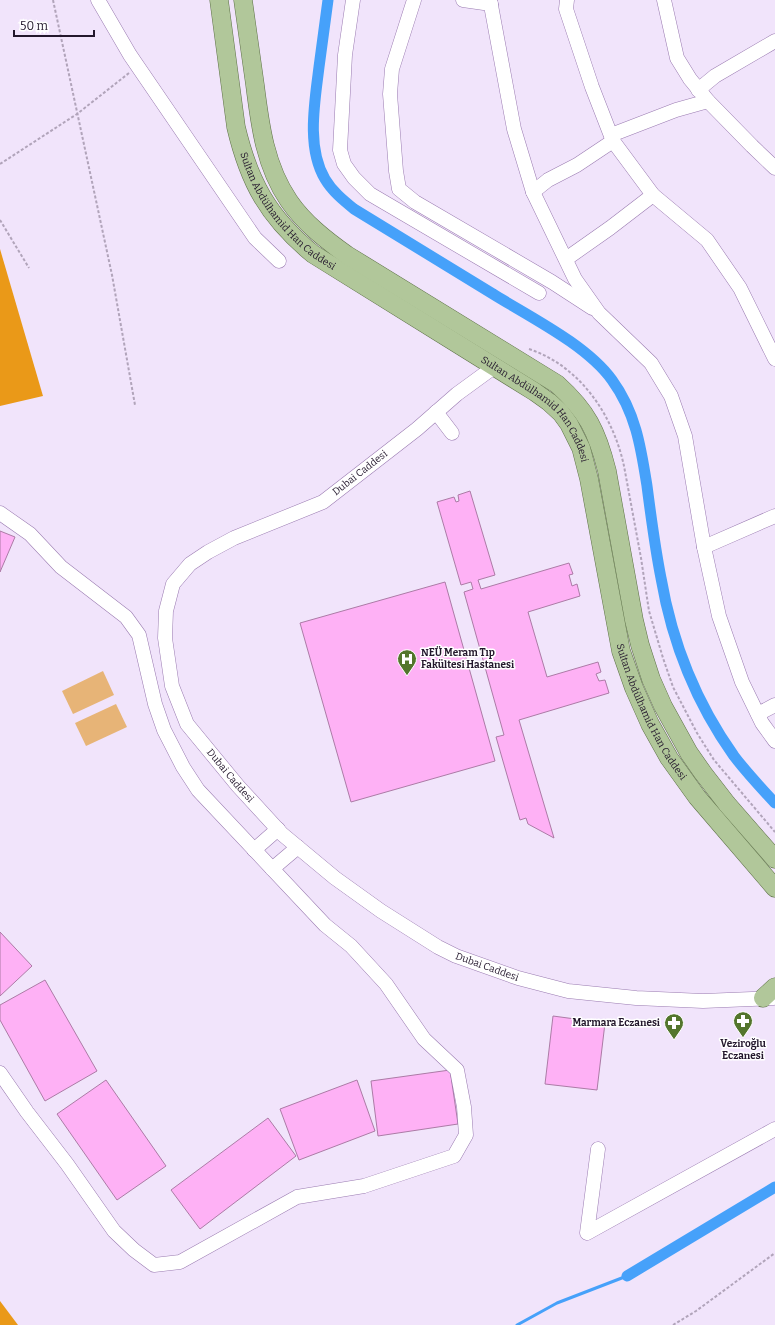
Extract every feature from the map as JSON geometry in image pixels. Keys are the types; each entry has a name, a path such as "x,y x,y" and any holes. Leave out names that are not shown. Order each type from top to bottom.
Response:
{"main road":[{"name":"Sultan Abdülhamid Han Caddesi","path":"219,0 236,127 250,176 272,213 287,230 313,254 549,402 561,413 573,430 581,448 589,479 621,652 634,688 650,724 677,770 696,797 775,888"},
{"name":"Sultan Abdülhamid Han Caddesi","path":"243,0 265,150 279,183 289,201 300,215 316,231 347,254 557,384 571,396 585,414 595,431 602,450 634,620 651,679 663,706 692,758 719,794 775,859"}],"street":[{"path":"98,0 138,66 254,238 278,261"},
{"path":"353,0 345,55 341,122 340,150 344,164 354,178 370,194 539,293"},
{"path":"414,0 392,70 390,94 396,171 400,189 415,202 552,282 599,313 651,363 671,396 684,436 704,547 719,616 742,682 762,723 775,740"},
{"path":"463,0 491,2 514,128 533,192 575,279 599,313"},
{"path":"567,0 566,9 592,87 612,138 653,195 706,240 740,288 775,359"},
{"path":"664,0 677,58 690,79 708,101 775,168"},
{"path":"698,90 715,76 775,42"},
{"path":"533,192 548,180 577,165 612,138 676,110 708,101"},
{"path":"566,259 653,195"},
{"name":"Dubai Caddesi","path":"494,367 457,394 417,428 323,502 234,538 190,564 173,584 166,611 165,638 172,686 187,724 238,786 278,829 298,847 335,878 380,911 438,947 456,956 518,978 568,991 636,998 702,1001 772,994"},
{"path":"436,412 452,433"},
{"path":"0,513 30,534 61,567 126,616 139,635 155,704 164,730 183,768 198,790 272,870 325,925 351,946 386,984 424,1039 457,1070 464,1107 466,1135 454,1156 364,1186 297,1197 180,1262 154,1265 134,1250 114,1231 67,1164 0,1074"},
{"path":"704,547 775,516"},
{"path":"758,714 775,705"},
{"path":"254,850 278,829"},
{"path":"272,870 298,847"},
{"path":"598,1149 587,1233 775,1129"}],"path":[{"path":"53,0 112,275 136,404"},
{"path":"0,164 78,114 138,66"},
{"path":"0,220 29,268"},
{"path":"529,349 546,356 565,368 593,397 608,420 617,441 624,466 653,627 673,687 697,733 714,760 775,832"},
{"path":"673,1325 696,1311 775,1253"}],"shaded area":[{"path":"0,249 43,396 0,406"},
{"path":"103,671 114,695 73,714 62,691"},
{"path":"116,704 127,727 86,746 75,723"},
{"path":"0,1301 18,1325 0,1325"}],"building":[{"path":"470,491 495,575 478,580 481,589 569,563 573,574 569,575 572,586 577,584 580,596 528,612 547,677 598,662 601,672 596,674 599,681 605,680 609,693 519,720 554,838 528,824 526,818 520,820 496,737 504,735 464,592 473,589 471,582 461,585 437,502 454,497 456,502 459,501 458,495"},
{"path":"0,531 15,537 0,572"},
{"path":"445,582 495,761 351,802 300,623"},
{"path":"0,932 32,966 0,996"},
{"path":"45,980 97,1071 45,1101 0,1020 0,1005"},
{"path":"553,1016 605,1023 597,1090 545,1084"},
{"path":"450,1070 458,1124 378,1136 371,1081"},
{"path":"106,1080 166,1166 117,1200 57,1114"},
{"path":"357,1080 375,1131 299,1160 280,1109"},
{"path":"268,1118 296,1156 200,1229 171,1190"}],"waterway":[{"path":"328,0 313,124 315,153 325,179 334,191 354,209 557,332 588,355 612,380 627,405 640,444 657,555 666,602 679,649 698,694 721,736 734,756 775,803"},
{"path":"627,1276 775,1187"},
{"path":"517,1325 557,1303 627,1276"}],"place":[{"name":"NEÜ Meram Tıp Fakültesi Hastanesi","path":"407,676"},
{"name":"Veziroğlu Eczanesi","path":"743,1038"},
{"name":"Marmara Eczanesi","path":"674,1040"}]}
